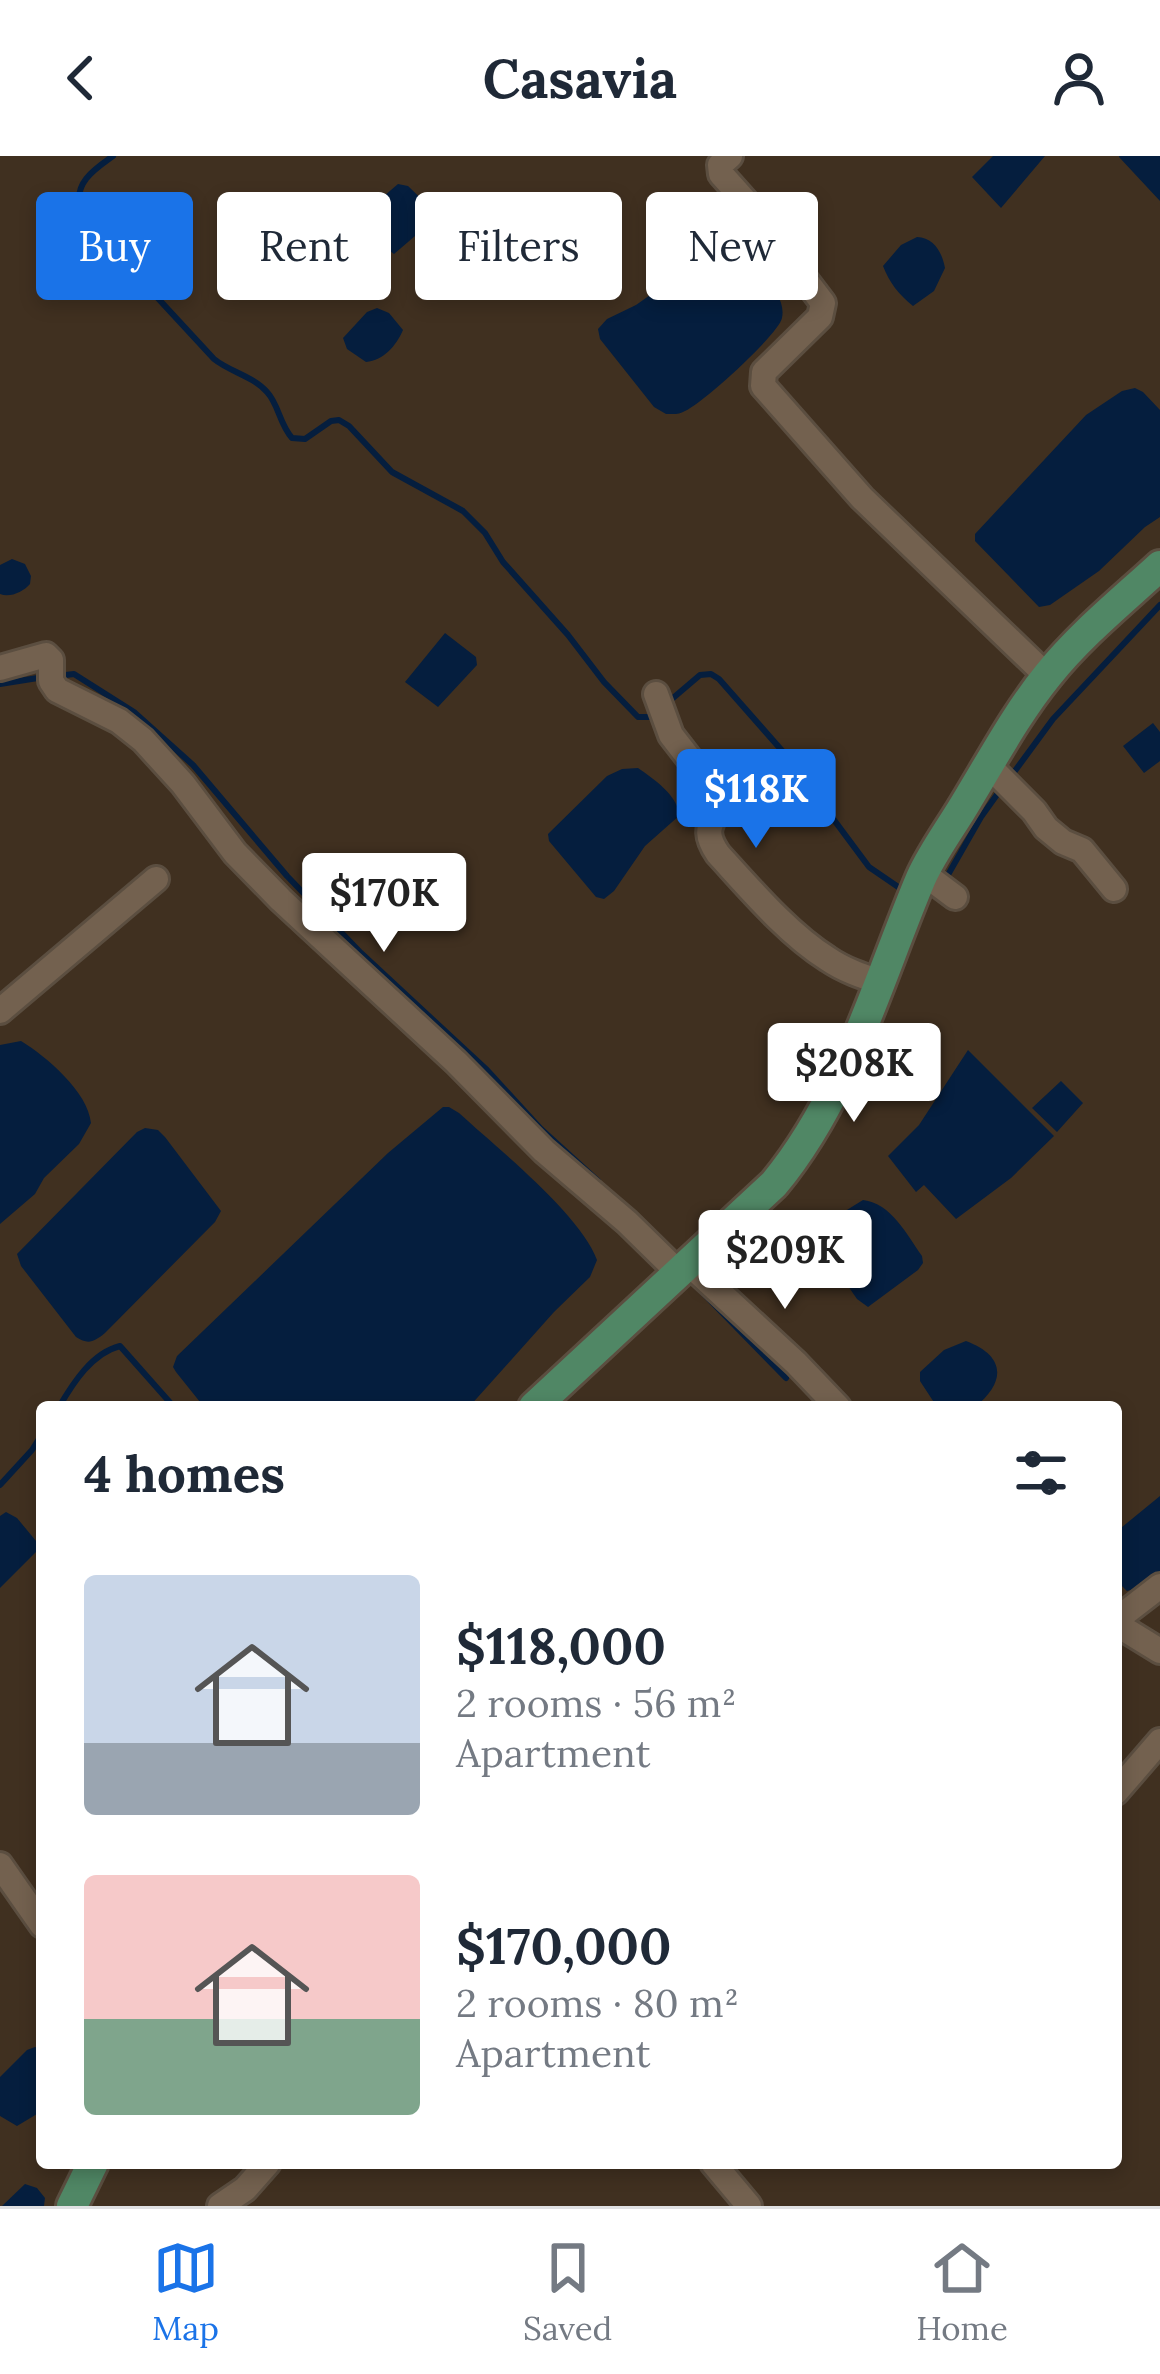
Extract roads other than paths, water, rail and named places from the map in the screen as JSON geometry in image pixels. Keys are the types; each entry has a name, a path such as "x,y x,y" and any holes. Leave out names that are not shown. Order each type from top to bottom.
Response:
{"main road":[{"path":"540,1401 774,1184 797,1156 827,1105 908,912 936,884 1000,776 1047,676 1160,566"},
{"path":"72,2206 90,2169"}],"street":[{"path":"730,156 721,165 721,174 823,303 820,317 764,372 763,386 862,498 1047,676"},
{"path":"0,668 44,654 57,690 119,721 143,740 235,853 281,900 456,1062 544,1151 796,1363 832,1401"},
{"path":"660,705 670,735 716,794 719,804 707,833 718,854 826,959 880,982"},
{"path":"1000,776 1046,828 1082,850 1114,889"},
{"path":"0,1011 156,879"},
{"path":"1122,1617 1160,1586"},
{"path":"1122,1626 1160,1651"},
{"path":"1122,1785 1160,1741"},
{"path":"0,1865 36,1916"},
{"path":"220,2206 262,2169"},
{"path":"718,2169 749,2206"}],"water":[{"path":"993,156 1045,156 1001,208 972,177"},
{"path":"1160,156 1160,201 1119,157"},
{"path":"398,184 415,193 415,236 394,254 391,252 389,192"},
{"path":"917,237 936,247 945,268 934,291 913,306 883,266 901,245"},
{"path":"646,298 780,300 782,318 755,352 707,395 683,412 666,414 654,407 600,339 598,329 607,319"},
{"path":"377,308 389,313 403,330 389,351 366,362 347,349 343,338 367,312"},
{"path":"1135,388 1160,410 1160,517 1099,571 1050,605 1039,607 975,541 975,534 1086,415 1122,391"},
{"path":"12,559 25,564 30,584 16,593 0,594 0,565"},
{"path":"445,633 476,657 477,665 438,707 405,682"},
{"path":"1153,723 1160,732 1160,761 1144,773 1123,746"},
{"path":"638,768 669,794 680,815 645,846 614,891 604,899 596,897 548,834 607,776"},
{"path":"21,1041 74,1088 91,1123 35,1194 0,1224 0,1045"},
{"path":"968,1050 1054,1136 1011,1178 956,1219 924,1185 916,1192 888,1156 919,1125"},
{"path":"1061,1081 1083,1103 1057,1132 1032,1108"},
{"path":"443,1107 459,1113 574,1223 597,1260 590,1277 474,1401 199,1401 173,1367 177,1356 388,1153"},
{"path":"145,1128 165,1137 221,1211 105,1333 84,1341 21,1266 17,1254"},
{"path":"863,1200 890,1214 923,1263 868,1307 857,1299 816,1240 821,1226"},
{"path":"966,1341 995,1362 996,1379 982,1401 933,1401 920,1381 920,1372 944,1350"},
{"path":"1160,1496 1160,1571 1127,1591 1122,1586 1122,1527"},
{"path":"6,1512 17,1518 36,1541 36,1552 0,1588 0,1516"},
{"path":"36,2047 36,2115 17,2126 0,2116 0,2077 27,2050"},
{"path":"25,2184 37,2188 45,2198 44,2206 2,2206"}],"waterway":[{"path":"113,156 83,183 80,207 214,359 267,392 292,438 305,439 339,420 392,472 463,511 604,682 638,717 655,712"},
{"path":"1009,779 1053,719 1160,605"},
{"path":"57,676 74,674 134,712 193,765 287,876 361,953 598,1181"},
{"path":"666,704 700,675 719,679 785,754 869,867 907,893"},
{"path":"0,684 44,677"},
{"path":"945,880 1001,789"},
{"path":"701,1291 786,1378"},
{"path":"63,1401 92,1362 120,1346 169,1401"},
{"path":"0,1485 36,1444"}]}
